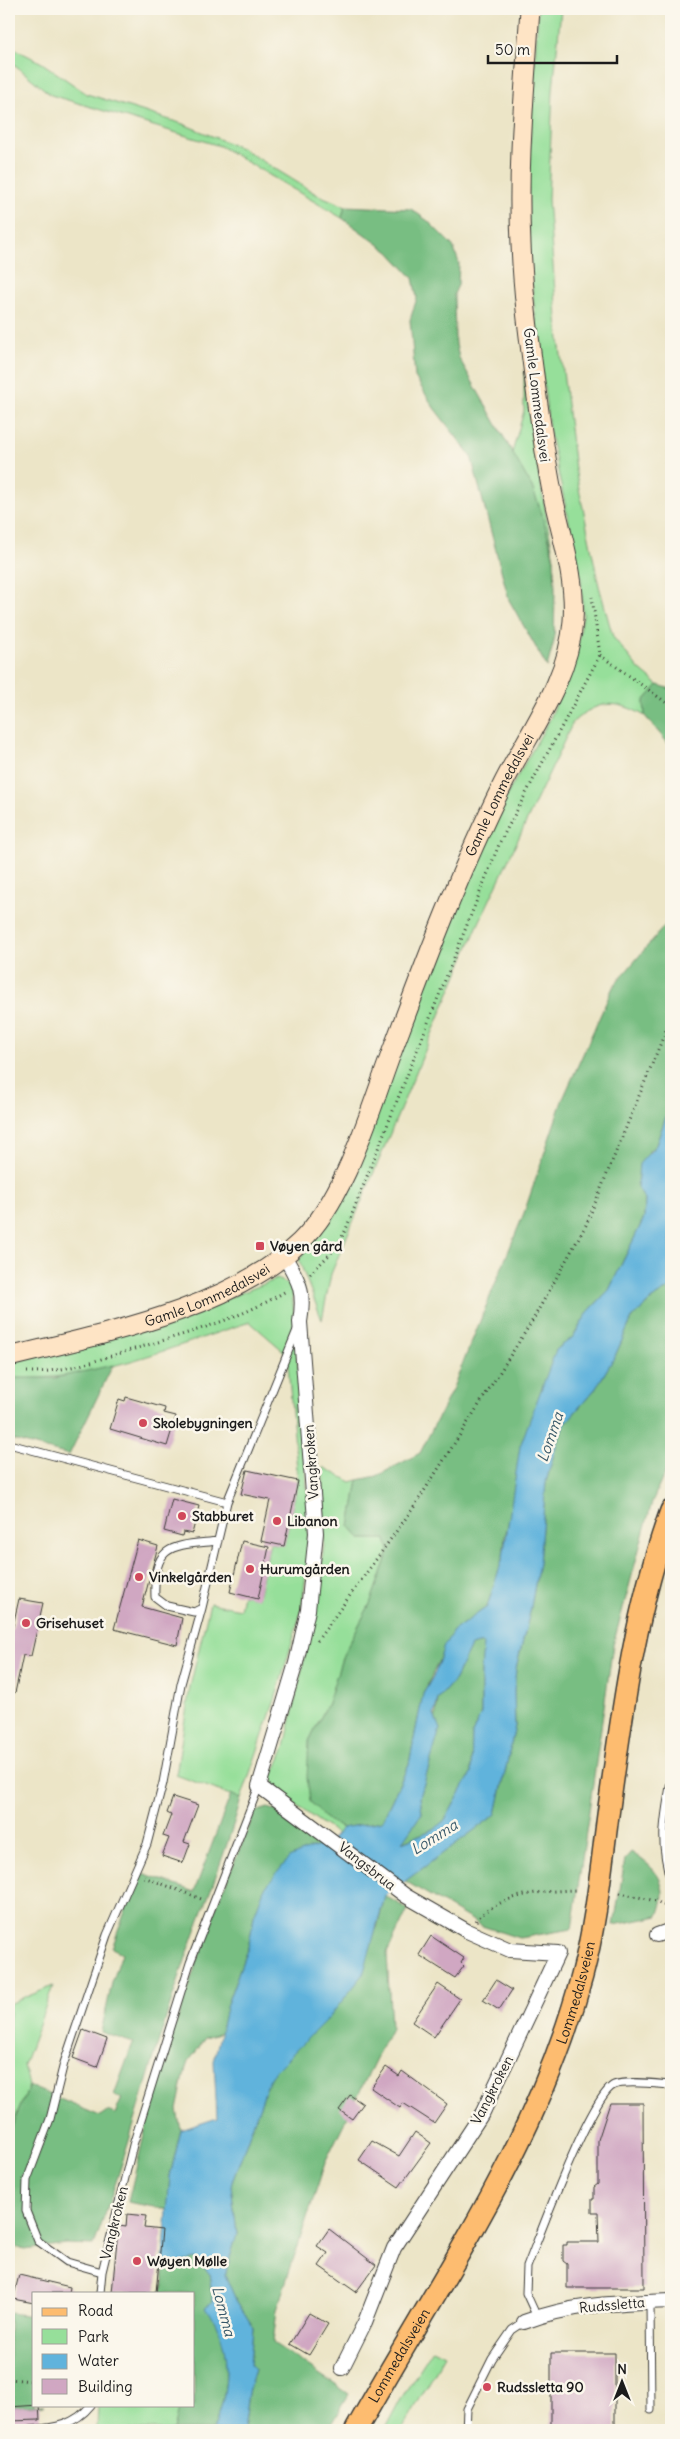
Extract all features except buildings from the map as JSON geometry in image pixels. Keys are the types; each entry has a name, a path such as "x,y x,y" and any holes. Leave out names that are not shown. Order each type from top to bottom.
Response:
{"main road":[{"name":"Lommedalsveien","path":"356,2430 470,2238 497,2187 540,2094 572,2011 583,1973 595,1913 634,1648 654,1566 671,1511"}],"street":[{"name":"Gamle Lommedalsvei","path":"9,1357 169,1314 240,1285 284,1256 303,1240 322,1216 338,1188 479,835 560,674 571,642 573,590 545,460 522,265 520,176 530,9"},
{"name":"Vangkroken","path":"259,1786 296,1663 308,1610 316,1533 300,1322 302,1292 300,1282 284,1256"},
{"name":"Vangsbrua","path":"259,1786 406,1896"},
{"name":"Vangkroken","path":"342,2368 365,2322 394,2248 483,2112 558,1953 510,1950 467,1931 406,1896"},
{"path":"657,1935 671,1930"},
{"name":"Rudssletta","path":"531,2319 591,2304 671,2301"}],"lane":[{"path":"102,2272 67,2262 38,2241 26,2210 27,2180 50,2119 64,2063 107,1935 147,1844 164,1783 181,1684 202,1608 226,1502 300,1322"},
{"path":"9,1444 226,1502"},
{"path":"202,1608 194,1612 167,1606 155,1597 154,1582 163,1554 174,1546 218,1541"},
{"path":"671,1781 662,1838 664,1860 671,1881"},
{"name":"Vangkroken","path":"100,2292 102,2272 133,2145 190,1963 259,1786"},
{"path":"466,2430 467,2409 492,2359 512,2330 531,2319 526,2293 527,2267 549,2210 595,2109 606,2090 616,2084 671,2085"},
{"path":"650,2302 651,2410"},
{"path":"30,2430 69,2424 82,2416 91,2406"}],"path":[{"path":"590,587 600,655 671,706"},
{"path":"296,1663 319,1639 414,1507 531,1323 586,1225 671,1018"},
{"path":"135,1872 213,1903"},
{"path":"467,1931 482,1914 512,1898 544,1891 578,1890"},
{"path":"620,1893 656,1900 671,1909"},
{"path":"9,2379 32,2381"}],"green space":[{"path":"538,9 561,9 553,90 548,199 558,331 575,469 599,586 613,637 639,669 658,685 644,701 645,716 626,707 608,704 591,709 573,722 477,927 331,1274 322,1320 299,1260 320,1231 485,843 509,791 550,719 577,649 583,615 581,579 549,429 533,297 529,244 528,177"},
{"path":"9,46 42,63 87,94 183,124 243,149 316,194 345,206 342,218 220,146 51,95 9,60"},
{"path":"345,206 411,209 428,221 453,246 459,263 458,285 454,294 455,340 459,358 532,487 542,514 554,559 554,641 547,667 509,600 471,456 434,408 415,377 410,320 417,298 413,278 389,252 342,218"},
{"path":"524,372 532,436 554,559 542,514 532,487 512,453 524,411"},
{"path":"658,685 671,689 671,747 645,716 644,701"},
{"path":"671,913 671,1055 667,1085 669,1108 656,1145 649,1151 637,1187 645,1200 644,1218 609,1290 588,1312 573,1337 556,1350 505,1536 503,1557 487,1607 453,1631 423,1694 409,1764 382,1821 342,1828 326,1819 310,1801 307,1778 309,1741 328,1703 343,1655 370,1604 389,1551 386,1539 361,1539 350,1527 358,1480 377,1476 420,1453 452,1390 524,1213 562,1101 613,987 666,924"},
{"path":"277,1279 289,1284 292,1289 309,1516 307,1567 301,1612 275,1700 241,1799 176,1775 190,1687 210,1603 240,1609 243,1595 258,1598 270,1543 284,1545 298,1481 287,1354 250,1322 162,1352 101,1369 70,1375 40,1378 9,1378 9,1364 233,1296"},
{"path":"671,1287 671,1459 652,1502 613,1645 572,1929 519,1938 482,1926 405,1881 496,1814 515,1726 514,1691 516,1669 530,1612 539,1563 546,1482 557,1443 564,1425 596,1388 615,1356 632,1318 656,1296"},
{"path":"113,1365 69,1455 9,1439 9,1378 55,1378"},
{"path":"323,1467 351,1482 358,1480 350,1527 361,1539 386,1539 389,1551 370,1604 343,1655 328,1703 309,1741 326,1819 342,1828 337,1834 284,1797 275,1789 272,1778 285,1747 316,1605 324,1545"},
{"path":"484,1643 481,1671 481,1713 472,1734 471,1774 445,1820 434,1829 401,1842 422,1813 420,1797 430,1763 438,1699 455,1679 471,1645"},
{"path":"231,1794 241,1799 179,1978 117,2179 94,2245 65,2244 25,2250 9,2244 9,2134 29,2086 100,2116 107,2111 115,2114 122,2098 114,2095 133,2043 101,2032 112,1983 122,1953 112,1948 134,1886 143,1873 194,1892"},
{"path":"268,1808 278,1811 328,1844 309,1849 254,1916 249,1944 227,2004 221,2033 206,2038 189,2061 177,2110 181,2130 170,2176 169,2210 128,2202 159,2073 214,1912 255,1812"},
{"path":"631,1852 648,1865 659,1878 663,1894 662,1904 658,1916 614,1925 625,1859"},
{"path":"385,1896 408,1909 387,1953 391,2028 326,2160 277,2309 273,2343 349,2394 328,2430 243,2430 248,2393 255,2369 250,2364 253,2327 236,2300 224,2275 237,2234 231,2185 271,2075 330,2016 377,1928"},
{"path":"53,1986 24,2065 29,2086 9,2134 9,2004"},
{"path":"188,2259 196,2259 209,2273 213,2302 207,2307 221,2336 226,2367 223,2399 213,2430 174,2430 180,2406 195,2406 195,2292 160,2292 164,2282 163,2260 171,2264"},
{"path":"9,2313 32,2316 32,2406 9,2407"},
{"path":"433,2349 445,2355 402,2430 384,2430 400,2400"},
{"path":"98,2406 180,2406 174,2430 97,2430"}],"water":[{"name":"Lomma","path":"671,1055 671,1287 656,1296 632,1318 615,1356 596,1388 564,1425 557,1443 546,1482 539,1563 530,1612 516,1669 514,1691 515,1726 496,1814 385,1896 363,1975 330,2016 271,2075 231,2185 237,2234 225,2275 236,2300 253,2327 250,2364 255,2369 248,2393 243,2430 213,2430 223,2399 226,2367 221,2336 206,2307 213,2302 209,2273 196,2259 171,2264 163,2260 170,2176 181,2130 217,2118 214,2061 227,2004 249,1944 254,1916 264,1889 289,1858 309,1849 328,1844 342,1828 382,1821 409,1764 423,1694 435,1673 444,1646 453,1631 487,1607 503,1557 520,1446 556,1350 573,1337 588,1312 609,1290 644,1218 645,1200 637,1187 639,1164 656,1145 669,1108 667,1085","holes":["483,1643 481,1713 472,1734 471,1774 445,1820 434,1829 402,1842 422,1813 420,1797 440,1729 434,1715 438,1699 455,1679 471,1646"]}],"place":[{"name":"Vøyen gård","path":"260,1246"},
{"name":"Skolebygningen","path":"143,1423"},
{"name":"Stabburet","path":"182,1516"},
{"name":"Libanon","path":"277,1521"},
{"name":"Hurumgården","path":"250,1569"},
{"name":"Vinkelgården","path":"139,1577"},
{"name":"Grisehuset","path":"26,1623"},
{"name":"Wøyen Mølle","path":"137,2261"},
{"name":"Rudssletta 90","path":"487,2387"}]}
